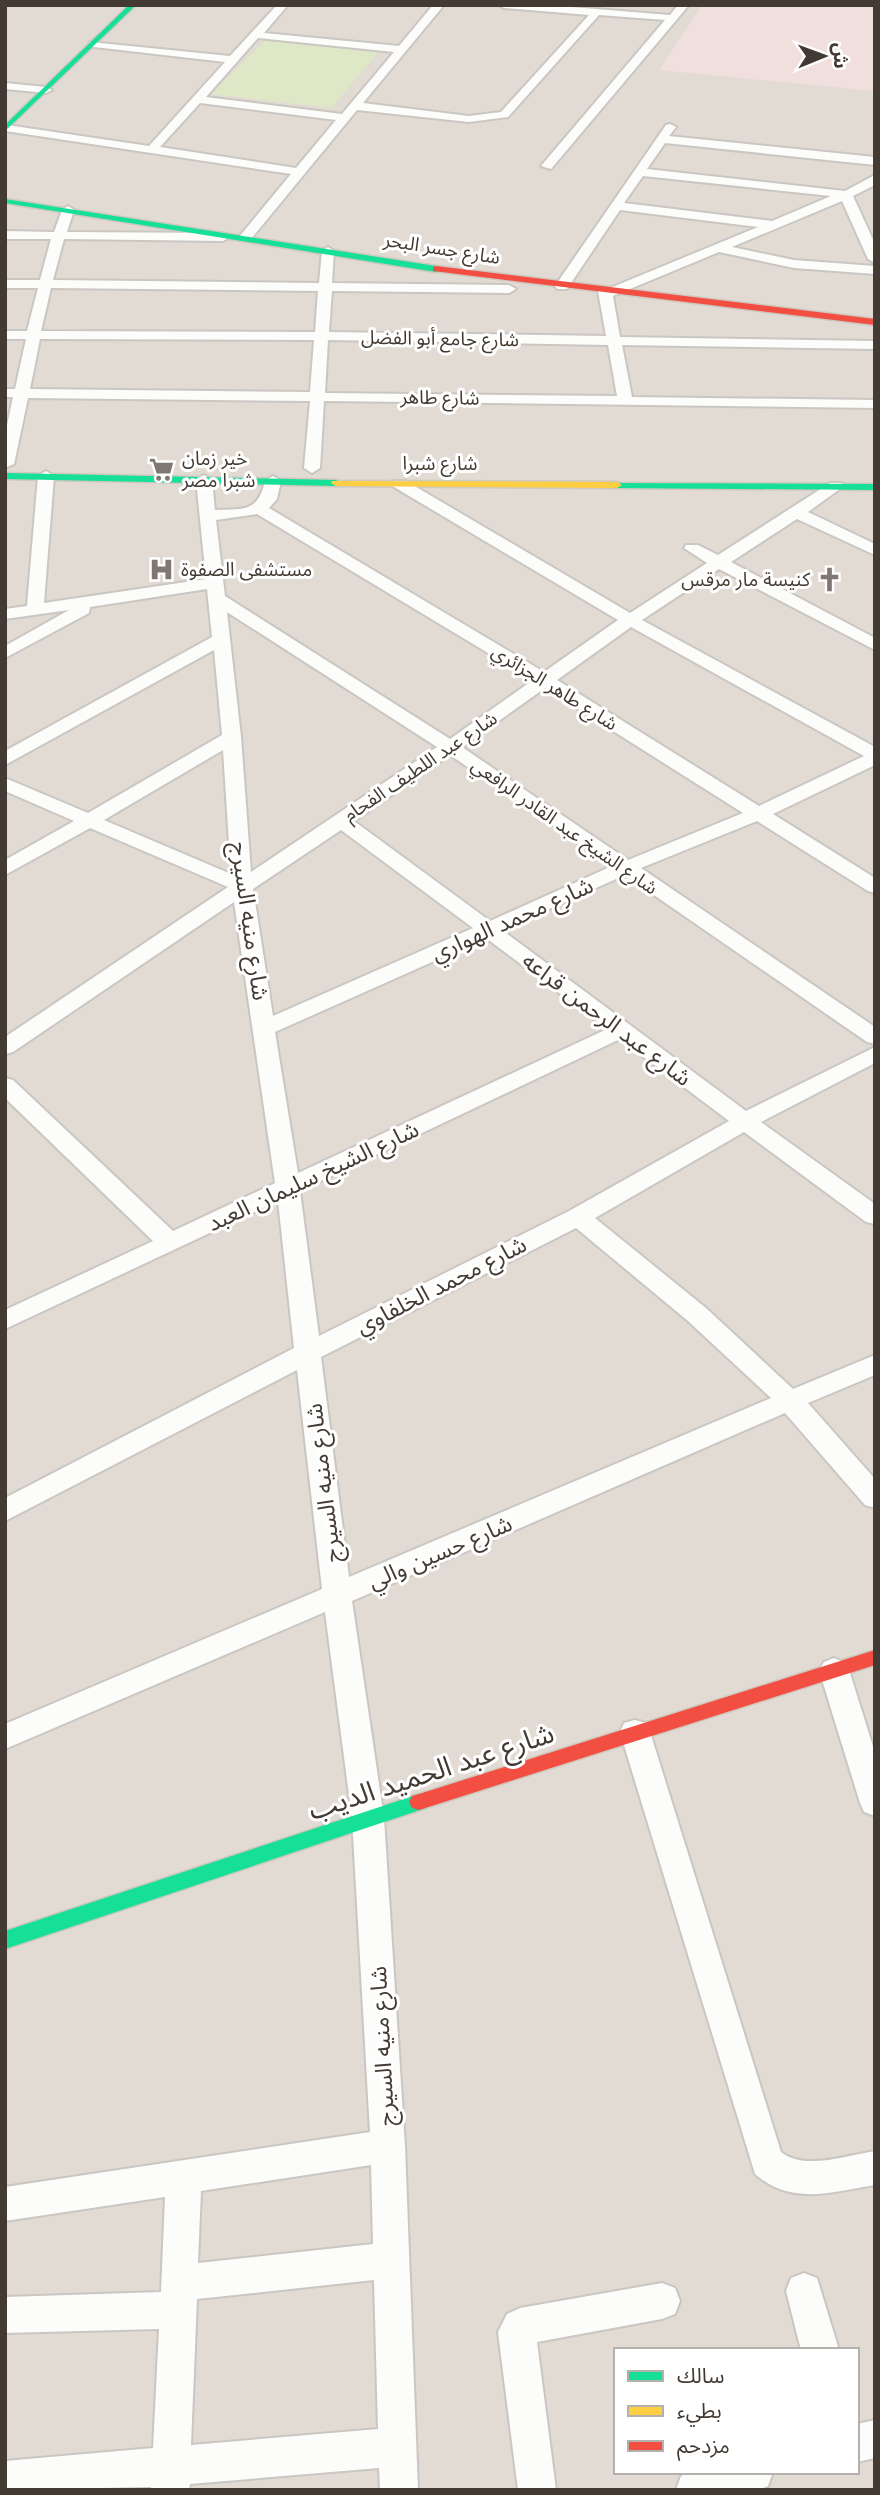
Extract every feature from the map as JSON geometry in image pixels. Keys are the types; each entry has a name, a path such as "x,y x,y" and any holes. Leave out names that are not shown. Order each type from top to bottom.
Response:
{"main road":[{"path":"6,128 134,5"},
{"name":"شارع جسر البحر","path":"5,201 562,286 875,322"},
{"name":"شارع شبرا","path":"6,464 875,476"},
{"name":"شارع شبرا","path":"5,476 400,484 875,487"},
{"name":"شارع عبد الحميد الديب","path":"5,1940 368,1818 875,1657"}],"street":[{"path":"152,149 283,5"},
{"path":"5,235 243,237 439,5"},
{"path":"504,5 673,18"},
{"path":"547,166 684,5"},
{"path":"355,106 470,119 504,115 597,12"},
{"path":"256,35 402,50"},
{"path":"93,44 233,60"},
{"path":"5,86 46,90"},
{"path":"198,99 345,118"},
{"path":"562,286 671,125"},
{"path":"6,128 300,172"},
{"path":"662,139 875,161"},
{"path":"639,172 875,198"},
{"path":"625,400 614,341 609,291 846,195 875,179"},
{"path":"846,195 869,234 875,259"},
{"path":"617,206 773,225"},
{"path":"6,464 44,284 68,210"},
{"path":"718,248 794,264 875,271"},
{"path":"312,468 328,251"},
{"path":"5,284 509,289"},
{"name":"شارع جامع أبو الفضل","path":"5,335 323,336 875,345"},
{"name":"شارع طاهر","path":"5,393 875,404"},
{"path":"35,610 46,476"},
{"name":"شارع منيه السيرج","path":"204,480 232,737 242,886 288,1188 337,1597 368,1818 388,2146 399,2490"},
{"path":"209,516 260,509 269,499 273,481"},
{"path":"400,484 630,620 875,757"},
{"name":"شارع عبد اللطيف الفحام","path":"5,1047 450,747 630,620 836,486"},
{"name":"شارع طاهر الجزائري","path":"260,509 546,681 875,887"},
{"path":"798,513 875,550"},
{"path":"692,548 875,645"},
{"path":"5,614 99,600 216,591"},
{"name":"شارع الشيخ عبد القادر الرافعي","path":"216,591 875,1037"},
{"path":"5,653 99,600"},
{"path":"5,759 221,639"},
{"path":"5,869 232,737"},
{"name":"شارع محمد الهواري","path":"265,1028 625,868 758,814 875,757"},
{"path":"5,784 242,886"},
{"name":"شارع عبد الرحمن قراعه","path":"340,820 490,929 620,1031 875,1216"},
{"name":"شارع الشيخ سليمان العبد","path":"5,1320 620,1031"},
{"name":"شارع محمد الخلفاوي","path":"5,1511 307,1353 578,1216 744,1122 875,1055"},
{"path":"5,1084 170,1243"},
{"path":"578,1216 711,1325 790,1401 875,1498"},
{"name":"شارع حسين والي","path":"5,1737 337,1597 875,1364"},
{"path":"834,1670 875,1803"},
{"path":"635,1732 768,2162 782,2175 807,2178 875,2168"},
{"path":"5,2204 388,2146"},
{"path":"171,2478 184,2177"},
{"path":"5,2315 179,2296 392,2260"},
{"path":"804,2291 819,2348"},
{"path":"537,2490 517,2332 520,2327 662,2301"},
{"path":"5,2480 171,2478 398,2447"},
{"path":"695,2490 747,2474"}],"shaded area":[{"path":"5,5 875,5 875,2490 5,2490"},
{"path":"702,5 875,5 875,91 659,70"}],"green space":[{"path":"266,39 380,50 331,108 212,94"}],"traffic: fast":[{"path":"5,129 133,5"},
{"path":"5,201 436,269"},
{"path":"5,476 336,483"},
{"path":"617,485 875,487"},
{"path":"5,1940 419,1802"}],"traffic: slow":[{"path":"336,483 617,485"}],"traffic: jam":[{"path":"436,269 875,322"},
{"path":"419,1802 875,1657"}],"place":[{"name":"خير زمان شبرا مصر","path":"162,469"},
{"name":"مستشفى الصفوة","path":"161,569"},
{"name":"كنيسة مار مرقس","path":"830,579"}]}
